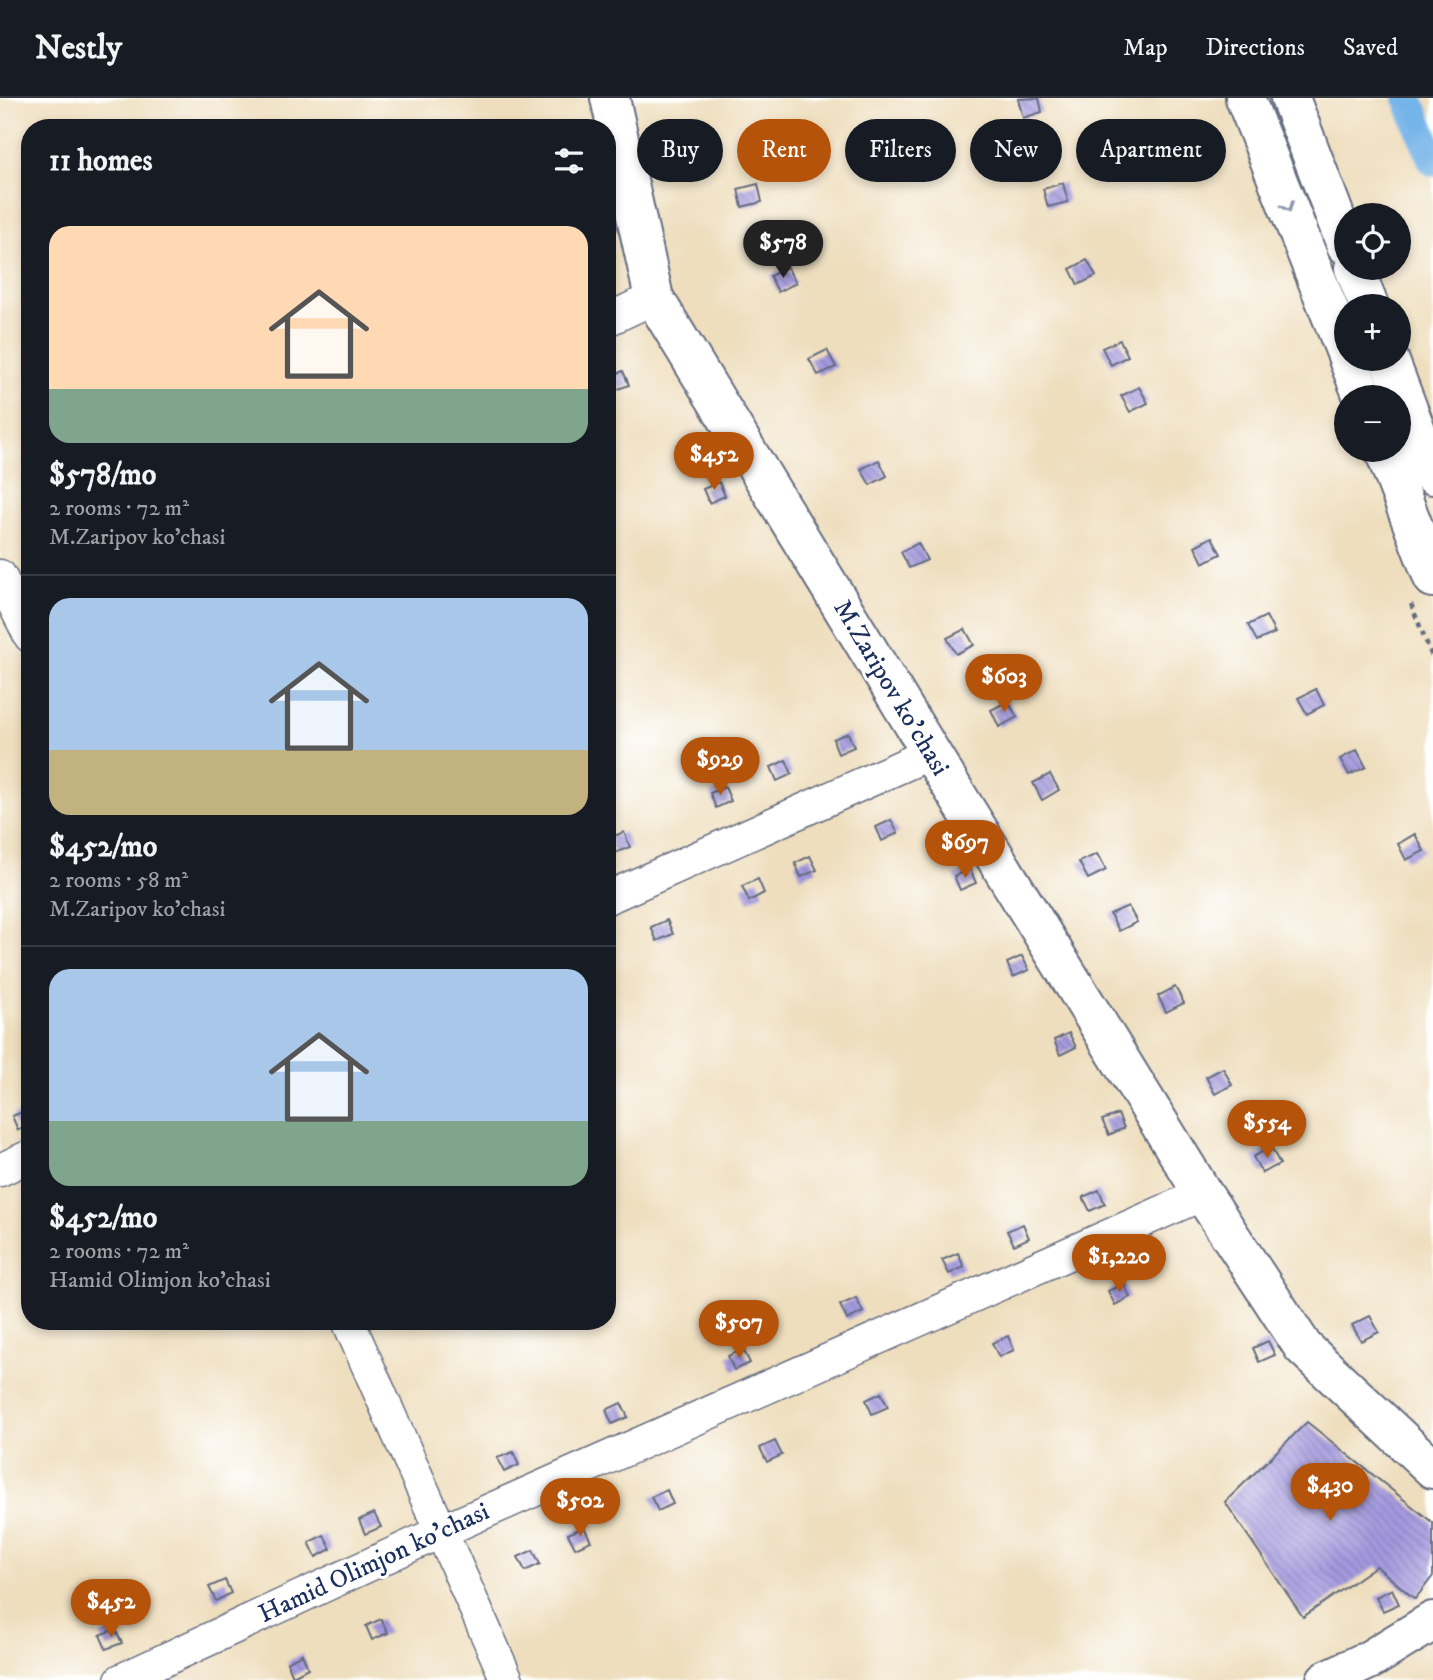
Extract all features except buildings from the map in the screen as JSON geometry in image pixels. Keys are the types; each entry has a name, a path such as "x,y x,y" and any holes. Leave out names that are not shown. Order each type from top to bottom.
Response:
{"street":[{"name":"M.Zaripov ko'chasi","path":"610,98 615,119"},
{"path":"1245,98 1334,324"},
{"path":"1290,98 1334,214"},
{"name":"M.Zaripov ko'chasi","path":"616,125 654,299 1203,1194 1303,1347 1433,1469"},
{"path":"616,316 654,299"},
{"path":"1394,371 1433,475"},
{"path":"1389,462 1433,578"},
{"path":"10,588 21,614"},
{"path":"616,894 931,753"},
{"path":"0,1170 21,1160"},
{"name":"Hamid Olimjon ko'chasi","path":"121,1680 440,1532 1203,1194"},
{"path":"352,1330 507,1680"},
{"path":"1326,1680 1371,1659 1433,1621"}],"waterway":[{"path":"1408,98 1433,161"}]}
